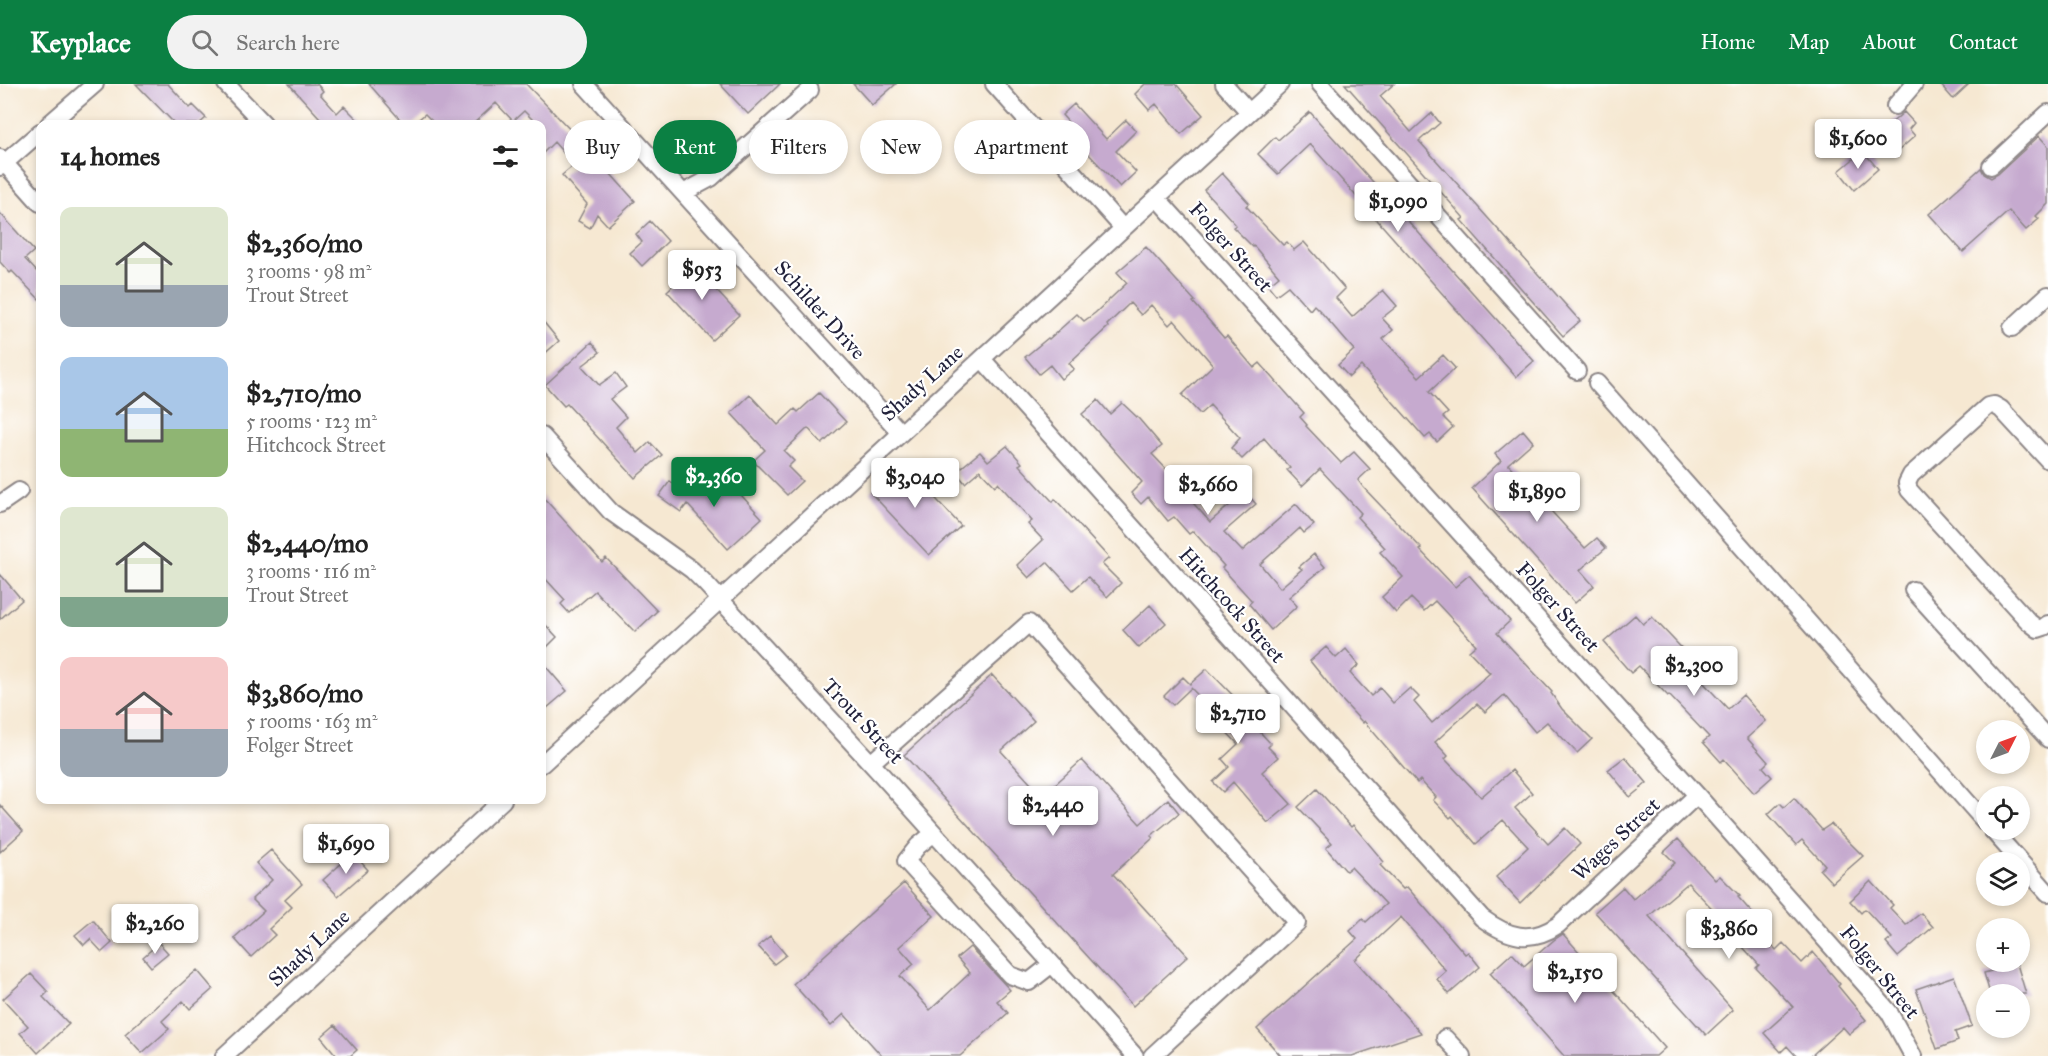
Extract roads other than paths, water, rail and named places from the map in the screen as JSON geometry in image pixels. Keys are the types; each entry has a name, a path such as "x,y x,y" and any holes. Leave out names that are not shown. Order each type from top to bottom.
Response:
{"street":[{"path":"54,120 95,84"},
{"path":"226,84 260,120"},
{"name":"Schilder Drive","path":"584,84 901,433"},
{"path":"994,84 1123,228"},
{"path":"1224,84 1249,112"},
{"name":"Shady Lane","path":"546,760 1280,84"},
{"path":"1320,84 1577,371"},
{"path":"1895,106 1914,84"},
{"path":"683,193 711,178 810,90"},
{"path":"1991,166 2048,113"},
{"path":"36,135 2,163 36,199"},
{"name":"Folger Street","path":"1157,198 1697,795 1877,998 1889,1012 1913,1056"},
{"path":"2012,328 2048,294"},
{"name":"Hitchcock Street","path":"982,360 1482,918 1496,928 1522,936 1546,932 1566,916"},
{"path":"1597,383 1976,812"},
{"path":"2047,628 2038,629 2029,622 1909,490 1907,483 1911,476 1988,406 1994,405 2001,409 2048,460"},
{"name":"Trout Street","path":"546,440 611,512 692,570 871,763 1135,1056"},
{"path":"0,504 19,491"},
{"path":"1913,590 2048,739"},
{"path":"871,763 1029,623 1297,923 1152,1056"},
{"name":"Wages Street","path":"1566,916 1697,795"},
{"name":"Shady Lane","path":"224,1056 499,804"},
{"path":"934,833 918,846 906,861 922,879 1010,975 1029,982 1052,963"},
{"path":"2001,840 2048,893"},
{"path":"1445,1038 1462,1056"}]}
